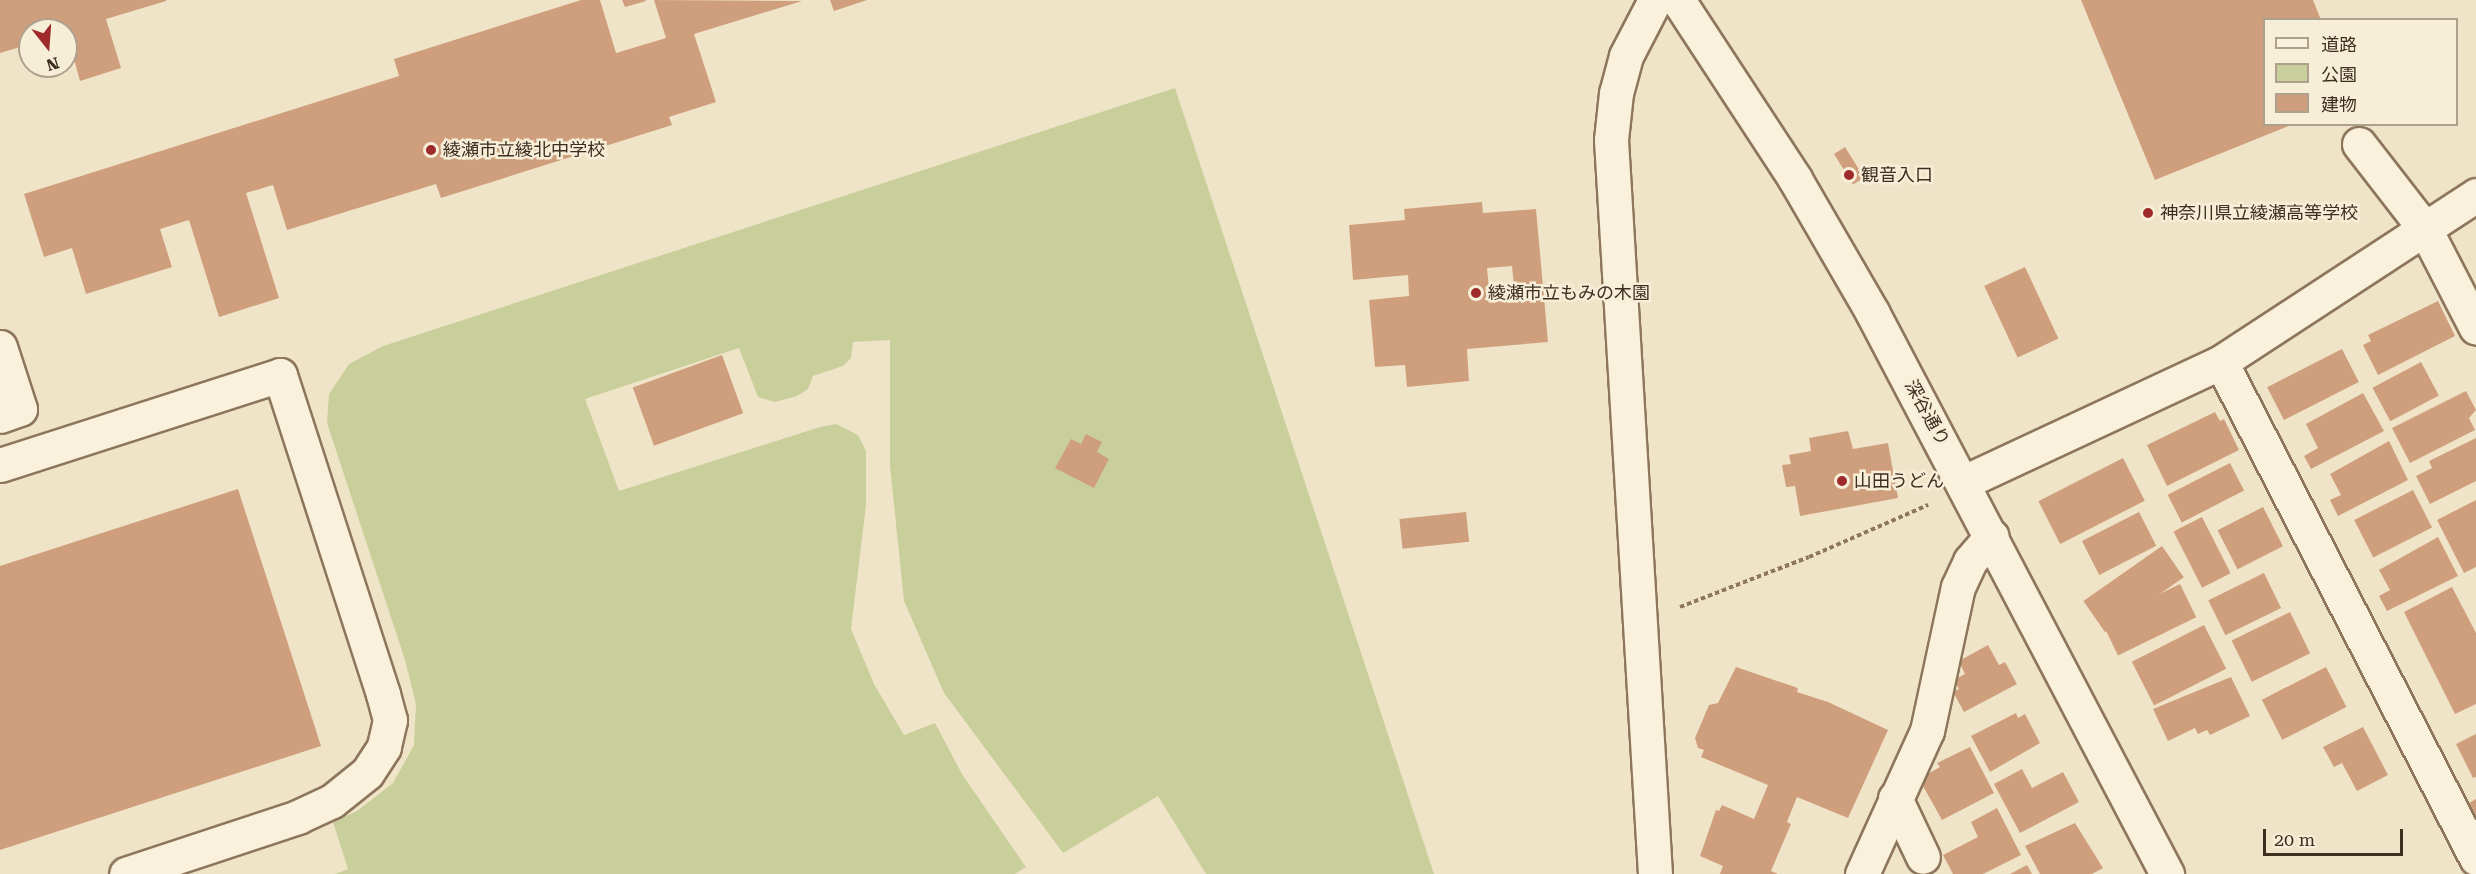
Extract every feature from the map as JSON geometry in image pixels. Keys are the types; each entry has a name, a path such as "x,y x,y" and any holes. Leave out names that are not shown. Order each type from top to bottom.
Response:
{"street":[{"path":"1655,0 1626,56 1616,93 1611,140 1655,874"},
{"name":"深谷通り","path":"1678,0 1718,55 1795,179 1964,483 2167,874"},
{"path":"2360,144 2425,229 2476,328"},
{"path":"1964,483 2221,362 2476,195"},
{"path":"0,347 10,412"},
{"path":"2221,362 2476,858"},
{"path":"0,465 280,375 383,694 390,720 384,747 367,773 332,801 298,817 126,874"},
{"path":"1862,874 1927,731 1958,588 1970,561 1992,536"},
{"path":"1895,798 1923,857"}],"path":[{"path":"1672,610 1820,553 1932,504 1964,483"}],"green space":[{"path":"1175,88 1434,874 1206,874 1158,796 1063,853 944,693 904,601 890,466 890,340 853,342 851,358 843,366 813,376 808,389 797,396 775,402 758,397 739,348 585,399 619,491 820,427 836,424 858,435 866,451 866,505 851,629 874,684 904,735 935,723 962,774 1026,867 1015,874 335,874 348,869 333,822 357,811 393,783 414,745 416,704 405,660 327,423 329,394 349,364 383,346"}],"building":[{"path":"0,0 166,0 106,19 121,68 80,81 78,18 18,18 18,48 0,53"},
{"path":"581,0 600,0 616,53 666,38 654,0 802,1 694,34 716,102 669,117 672,125 441,198 436,184 287,230 273,185 246,193 279,298 219,317 189,220 160,229 172,267 86,294 72,248 44,257 24,194 399,76 394,59"},
{"path":"622,0 645,0 646,1 625,7"},
{"path":"830,0 867,0 834,11"},
{"path":"2081,0 2313,0 2320,18 2263,18 2263,126 2289,126 2155,180"},
{"path":"1845,147 1864,178 1853,184 1834,154"},
{"name":"綾瀬市立もみの木園","path":"1482,202 1483,213 1536,209 1548,342 1467,349 1469,381 1407,387 1405,365 1375,367 1369,300 1409,296 1408,275 1353,280 1349,225 1405,220 1404,209","holes":["1512,266 1514,287 1489,289 1487,268"]},
{"path":"2025,267 2058,339 2018,358 1984,286"},
{"path":"2438,301 2455,336 2378,375 2363,345 2371,341 2368,335"},
{"path":"2342,349 2359,382 2284,420 2267,387"},
{"path":"722,355 743,413 654,446 633,387"},
{"path":"2421,362 2439,396 2390,421 2372,388"},
{"path":"2466,391 2476,410 2469,418 2475,430 2410,463 2392,428"},
{"path":"2363,393 2384,431 2311,469 2304,456 2318,448 2306,424"},
{"path":"2215,412 2220,421 2224,419 2239,450 2167,486 2147,445"},
{"path":"1848,431 1853,449 1888,443 1898,498 1800,516 1795,486 1786,487 1782,465 1791,464 1789,455 1811,451 1809,438"},
{"path":"1086,434 1102,442 1097,452 1109,459 1094,488 1055,468 1071,439 1081,444"},
{"path":"2476,438 2476,481 2430,504 2416,476 2432,468 2429,461"},
{"path":"2389,441 2408,480 2338,516 2330,500 2341,495 2330,474"},
{"path":"2123,458 2145,501 2060,544 2038,501"},
{"path":"2230,463 2244,491 2182,522 2168,495"},
{"path":"238,489 321,746 0,850 0,566"},
{"path":"2413,490 2432,527 2373,557 2354,520"},
{"path":"2476,500 2476,567 2464,573 2437,520"},
{"path":"2263,507 2283,546 2238,569 2218,530"},
{"path":"1466,512 1469,542 1403,549 1399,519"},
{"path":"2139,512 2156,546 2099,575 2082,541"},
{"path":"2202,517 2231,573 2202,588 2173,532"},
{"path":"2438,537 2458,576 2387,611 2379,596 2390,590 2379,570"},
{"path":"2162,546 2184,577 2105,632 2083,601"},
{"path":"2264,573 2281,608 2225,635 2208,600"},
{"path":"2180,584 2196,617 2118,655 2102,622"},
{"path":"2452,587 2476,633 2476,704 2455,714 2404,612"},
{"path":"2290,612 2310,653 2252,682 2232,640"},
{"path":"2204,625 2226,669 2154,705 2132,662"},
{"path":"1988,645 1999,665 2005,662 2017,684 1964,712 1953,692 1959,689 1954,680 1965,674 1959,661"},
{"path":"1736,667 1798,688 1797,692 1828,702 1888,730 1848,818 1797,797 1787,822 1791,824 1771,871 1778,874 1720,874 1723,866 1700,856 1716,810 1719,811 1722,805 1754,819 1768,785 1701,757 1704,750 1698,748 1695,738 1709,705 1718,703"},
{"path":"2326,667 2346,707 2282,740 2262,700"},
{"path":"2231,677 2250,716 2210,735 2207,730 2198,734 2195,728 2168,741 2153,709"},
{"path":"2016,713 2018,718 2025,714 2040,743 1990,772 1971,736"},
{"path":"2363,727 2388,775 2357,791 2342,763 2334,767 2323,747"},
{"path":"2476,734 2476,777 2473,778 2456,744"},
{"path":"1970,747 1994,793 1942,820 1919,779 1940,767 1937,763"},
{"path":"2022,769 2032,788 2063,772 2079,802 2020,833 1994,784"},
{"path":"2476,799 2476,816 2469,803"},
{"path":"1997,808 2021,855 1983,874 1953,874 1943,855 1978,837 1971,822"},
{"path":"2075,823 2103,868 2092,874 2040,874 2025,846"},
{"path":"2027,865 2032,874 2010,874"}],"place":[{"name":"綾瀬市立綾北中学校","path":"431,150"},
{"name":"観音入口","path":"1849,175"},
{"name":"神奈川県立綾瀬高等学校","path":"2148,213"},
{"name":"綾瀬市立もみの木園","path":"1476,293"},
{"name":"山田うどん","path":"1842,481"}]}
